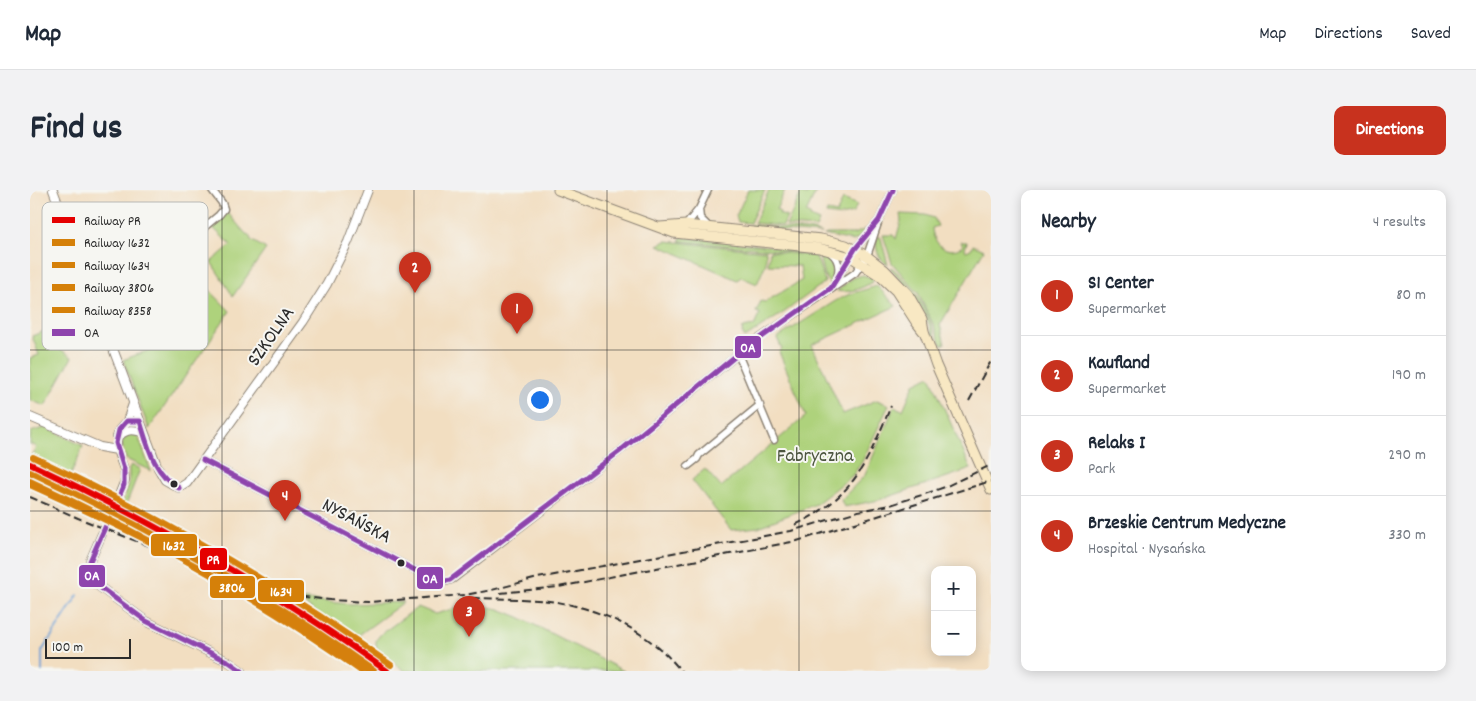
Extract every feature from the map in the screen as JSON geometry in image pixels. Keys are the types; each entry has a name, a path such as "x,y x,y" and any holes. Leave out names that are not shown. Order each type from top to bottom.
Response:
{"main road":[{"path":"558,190 627,217 660,226 678,234 853,253"},
{"path":"660,226 686,225 837,242 865,260 886,270 908,294 922,319 921,328 991,490"}],"street":[{"path":"52,190 57,202"},
{"path":"208,225 224,209 222,203 212,190"},
{"name":"SZKOLNA","path":"144,434 161,475 172,485 179,488 187,483 303,322 331,278 348,242 368,190"},
{"path":"686,225 699,209 708,190"},
{"path":"774,440 738,354 831,288 842,284 855,273 865,260 893,190"},
{"path":"699,209 703,222 710,228"},
{"path":"831,288 853,253 880,220"},
{"path":"826,249 838,261 839,269 836,281"},
{"path":"113,350 144,434"},
{"name":"NYSAŃSKA","path":"203,460 442,583 453,579 515,533 685,399 738,354"},
{"path":"116,503 125,480 124,469 117,450 117,438 119,430 127,421 133,404"},
{"path":"688,466 760,405"},
{"path":"30,417 100,447 117,450"},
{"path":"127,421 135,419 140,421"},
{"path":"117,438 124,432 132,429 144,434"},
{"path":"102,534 90,561 91,574 97,586 146,621 230,662 242,671"}],"green space":[{"path":"748,190 765,190 750,223 738,222 736,216"},
{"path":"769,190 785,190 776,210 780,212 779,214 787,217 783,226 754,223"},
{"path":"810,190 816,192 806,213 819,221 816,228 786,226 801,193 807,195"},
{"path":"843,199 857,205 853,213 841,216 826,214 827,211 837,213"},
{"path":"226,211 249,235 251,240 266,249 233,296 211,262 231,245 210,225"},
{"path":"900,214 925,215 934,218 938,226 932,228 933,234 938,244 942,247 952,250 957,249 963,246 961,242 967,242 966,251 971,249 973,245 984,250 940,325 945,344 941,345 918,293 892,263 883,235 893,235 896,239 901,221"},
{"path":"750,225 813,231 821,234 749,228"},
{"path":"866,229 861,237 853,241 824,235 854,234"},
{"path":"877,236 881,238 888,265 878,252"},
{"path":"681,237 817,251 816,254 680,241"},
{"path":"666,241 766,251 766,263 757,284 741,277 737,280 658,245"},
{"path":"770,251 816,256 825,282 745,338 742,332 743,328 754,326 760,313 756,312 761,301 765,302 802,280 800,266 768,265"},
{"path":"820,252 826,253 834,261 834,277 830,284 822,269"},
{"path":"891,267 907,283 922,303 932,326 937,348 921,307"},
{"path":"863,275 875,279 868,285 858,289 846,292 837,291 853,278"},
{"name":"Fabryczna","path":"877,286 896,306 812,345 843,414 877,400 889,405 862,462 852,476 816,504 758,527 731,530 692,480 705,469 721,487 806,416 779,352 782,349 777,338 837,300"},
{"path":"208,288 230,311 208,343"},
{"path":"42,332 42,350 62,350 72,357 45,406 30,400 30,358 39,355 32,336"},
{"path":"149,350 203,350 149,429 123,360"},
{"path":"930,376 971,469 879,500 844,507 841,500 865,475 894,407 903,410 914,384"},
{"path":"46,427 83,446 70,477 30,458 36,447 30,444 31,432"},
{"path":"130,434 138,436 151,471 126,459 123,442 126,436"},
{"path":"131,465 140,469 126,505 122,504 129,484 129,468"},
{"path":"298,599 349,604 404,602 352,640"},
{"path":"464,606 483,606 499,609 519,617 624,671 405,671 379,651 376,645 376,640 381,634 418,607 435,614"}],"waterway":[{"path":"42,671 42,651 78,595"}],"tunnel":[{"path":"102,534 116,503"}],"railway":[{"path":"969,401 991,361"},
{"path":"795,525 832,503 845,490 866,461 891,406"},
{"path":"235,570 263,585 290,595 330,600 368,602 465,595 538,578 791,531 858,511 890,505 922,495 945,487 991,465"},
{"path":"500,593 558,587 797,541 991,481"},
{"path":"30,497 169,554 233,587 315,637"},
{"path":"473,598 557,602 592,611 625,625 656,645 681,671"}],"rail line":[{"name":"1634","path":"33,457 127,503 262,579 391,665"},
{"name":"PR","path":"30,464 169,534 258,585 387,671"},
{"name":"1632","path":"30,472 164,539 292,615 374,671"},
{"name":"3806","path":"30,481 116,523 200,568 282,618 361,671"},
{"name":"8358","path":"30,485 161,547 245,593 367,671"}],"transit line":[{"name":"0A","path":"203,460 432,579 442,582 450,580 620,451 738,354 831,288 855,249 879,220 893,190"},
{"name":"0A","path":"140,421 127,421 119,430 116,443 124,469 124,485 90,561 91,574 97,585 146,621 229,662 242,671"},
{"name":"0A","path":"140,421 149,450 158,468 170,482 179,488"}],"place":[{"name":"Kaufland","path":"415,293"},
{"name":"S1 Center","path":"517,334"},
{"name":"Brzeskie Centrum Medyczne","path":"285,521"},
{"name":"Relaks I","path":"469,637"}]}
